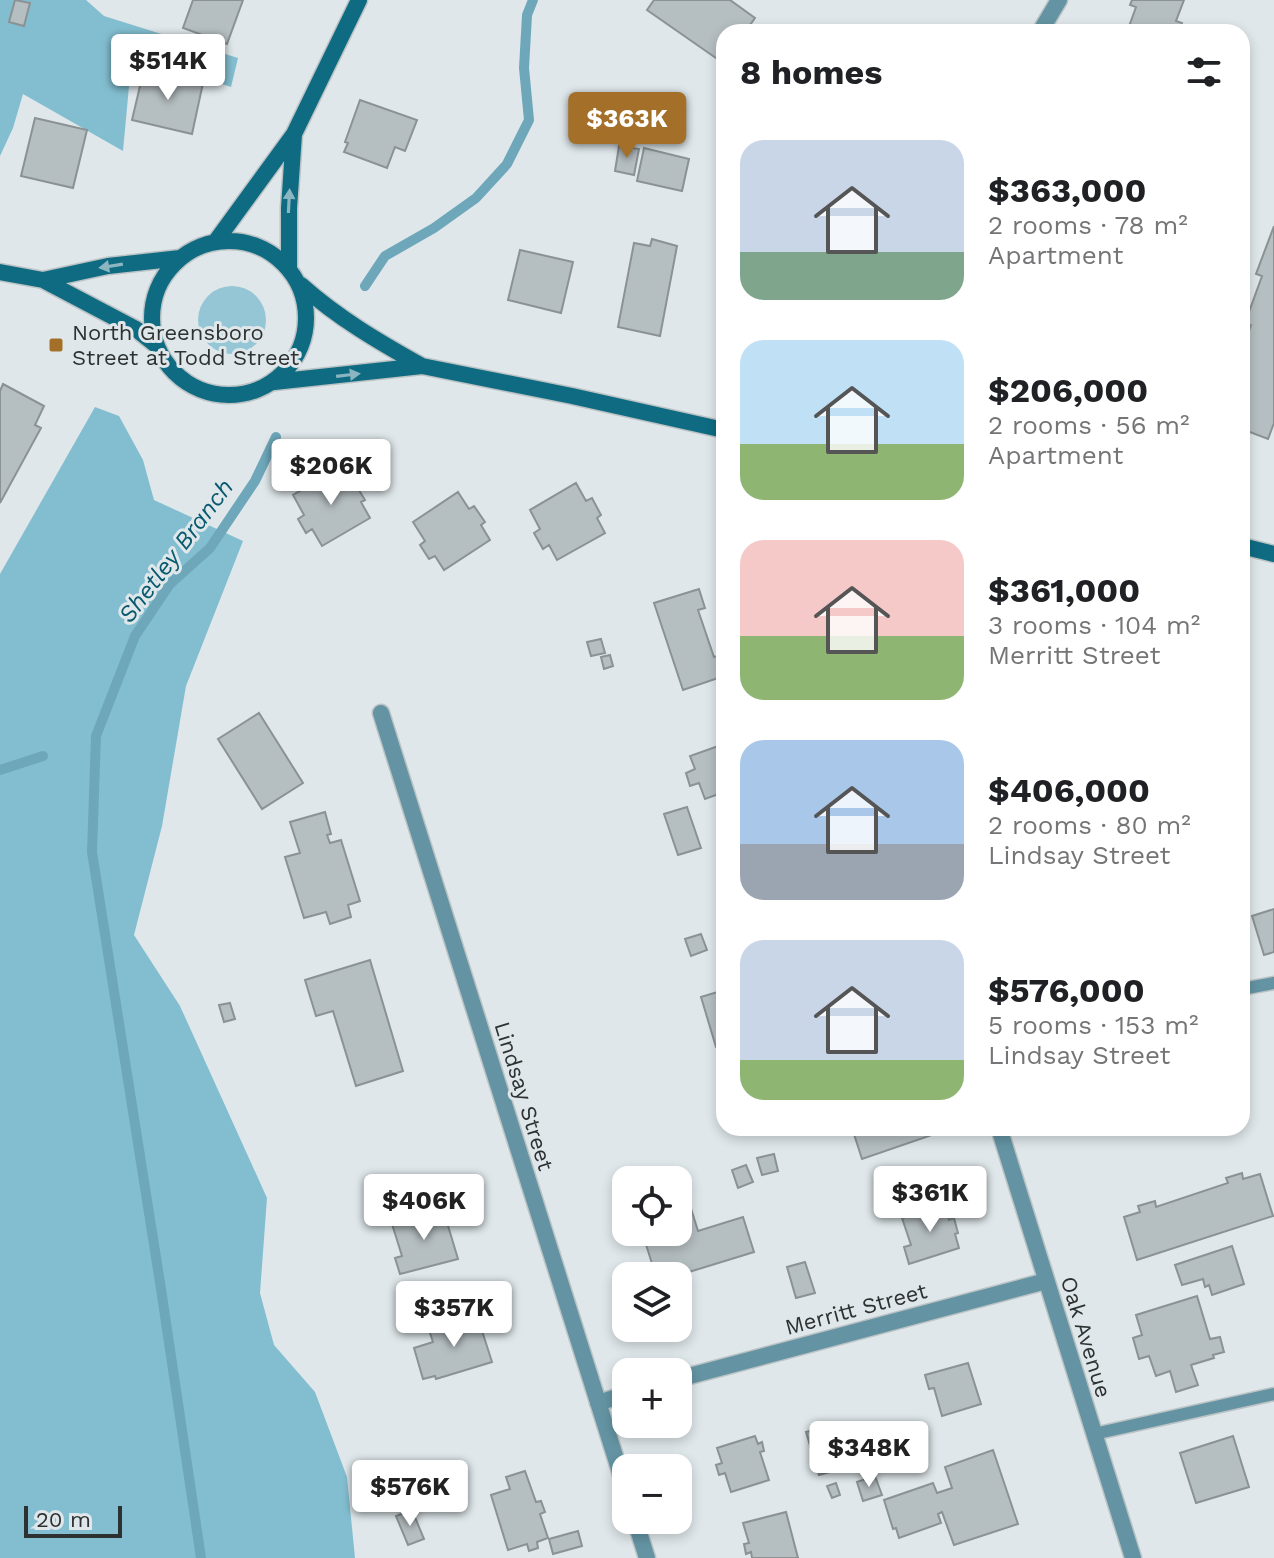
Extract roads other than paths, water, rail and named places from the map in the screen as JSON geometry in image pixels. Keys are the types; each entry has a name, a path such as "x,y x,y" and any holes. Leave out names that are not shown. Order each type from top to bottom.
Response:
{"main road":[{"path":"216,241 294,134 359,0"},
{"path":"289,268 288,229 294,134"},
{"path":"300,284 306,305 307,327 301,348 290,366 274,382 256,391 235,396 213,394 193,387 175,374 156,345 151,322 154,298 164,276 180,258 197,247 216,241 236,240 274,254 300,284 339,317 422,366"},
{"path":"43,280 108,266 180,258"},
{"path":"0,272 43,280 136,329 156,345"},
{"path":"274,382 422,366 716,428"},
{"path":"1250,548 1274,554"}],"street":[{"path":"1045,24 1059,0"},
{"name":"Lindsay Street","path":"381,713 614,1454"},
{"name":"Oak Avenue","path":"1001,1136 1133,1558"},
{"name":"Merritt Street","path":"692,1375 1046,1281"},
{"path":"598,1403 612,1398"},
{"path":"639,1534 647,1558"}],"lane":[{"path":"1250,988 1274,983"},
{"path":"1094,1434 1274,1394"}],"waterway":[{"name":"Shetley Branch","path":"365,286 385,256 434,228 476,198 507,164 529,120 524,68 527,15 533,0"},
{"path":"201,1558 92,852 96,736 135,636 170,584 210,548 255,481 276,437"},
{"name":"Shetley Branch","path":"0,770 43,756"}],"place":[{"name":"North Greensboro Street at Todd Street","path":"56,345"}]}
